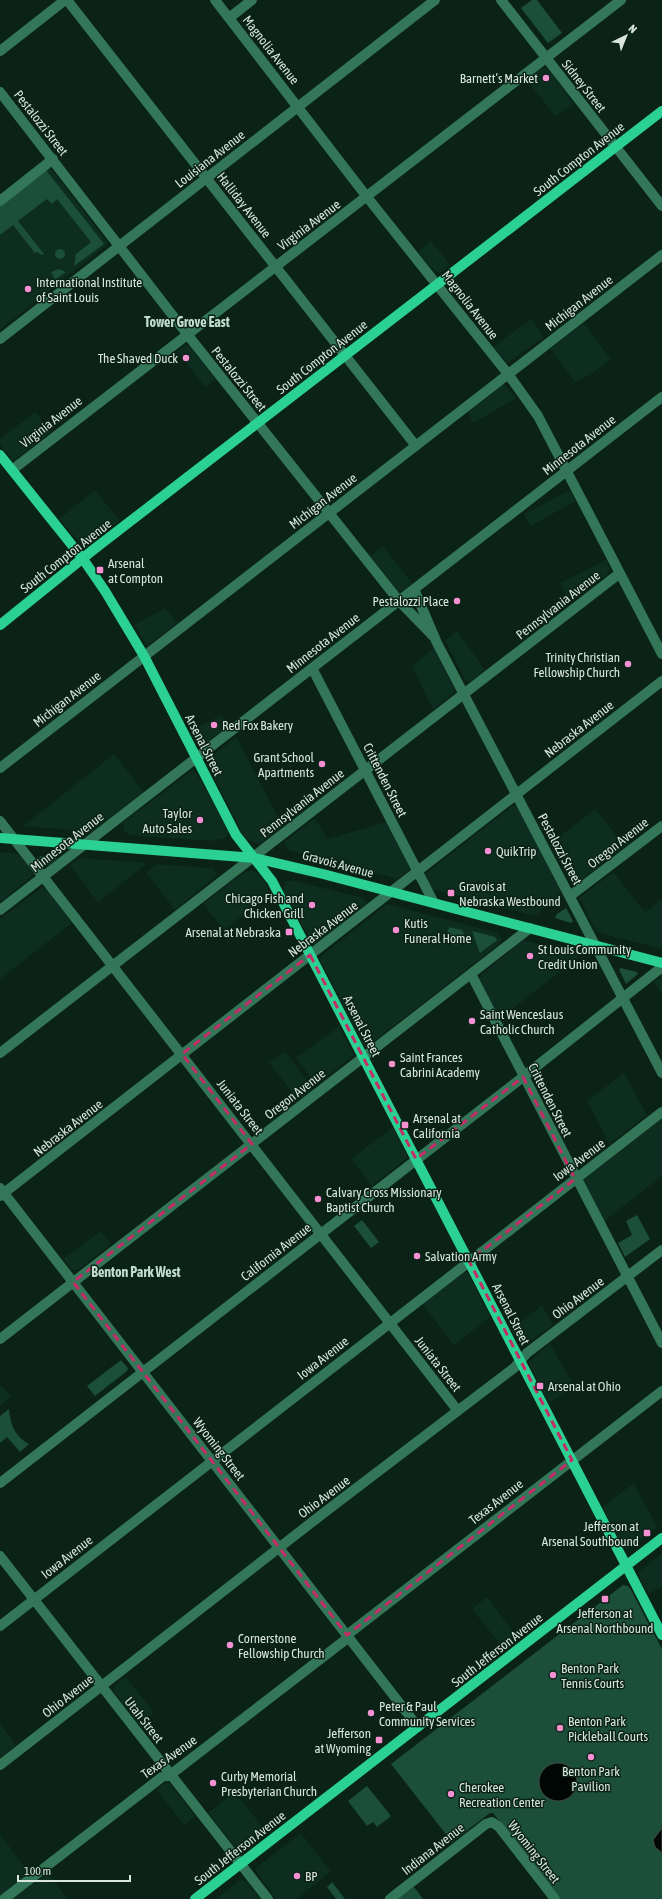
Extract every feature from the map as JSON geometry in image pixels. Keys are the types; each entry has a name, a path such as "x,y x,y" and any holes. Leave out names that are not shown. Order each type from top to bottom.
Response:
{"main road":[{"name":"South Compton Avenue","path":"0,625 437,284 662,111"},
{"name":"Arsenal Street","path":"0,455 83,559 109,596 144,656 236,835 269,876 662,1634"},
{"name":"Gravois Avenue","path":"0,838 255,858 392,892 662,963"},
{"name":"South Jefferson Avenue","path":"196,1899 662,1538"}],"street":[{"path":"0,51 66,0"},
{"name":"Halliday Avenue","path":"66,0 416,446"},
{"name":"Magnolia Avenue","path":"215,0 367,197 508,374 538,416 662,654"},
{"path":"229,18 252,0"},
{"name":"Louisiana Avenue","path":"0,338 435,0"},
{"name":"Sidney Street","path":"501,0 662,206"},
{"name":"Virginia Avenue","path":"12,470 621,0"},
{"name":"Pestalozzi Street","path":"0,92 187,334 399,601 435,638"},
{"path":"0,201 53,159"},
{"name":"Michigan Avenue","path":"0,768 662,255"},
{"name":"Minnesota Avenue","path":"0,910 662,397"},
{"name":"Pennsylvania Avenue","path":"0,1053 255,858 620,573"},
{"name":"Pestalozzi Street","path":"414,589 435,638 662,1073"},
{"name":"Crittenden Street","path":"312,668 434,903"},
{"name":"Nebraska Avenue","path":"1,1192 418,872 662,681"},
{"name":"Juniata Street","path":"0,821 112,967 322,1233 458,1411"},
{"name":"Oregon Avenue","path":"570,896 662,826"},
{"name":"Oregon Avenue","path":"0,1339 530,928"},
{"name":"California Avenue","path":"0,1483 523,1077 662,967"},
{"name":"Crittenden Street","path":"471,974 662,1343"},
{"name":"Iowa Avenue","path":"0,1626 662,1112"},
{"name":"Wyoming Street","path":"1,1192 73,1282 418,1727"},
{"name":"Ohio Avenue","path":"0,1765 514,1368 527,1353 662,1250"},
{"name":"Texas Avenue","path":"4,1899 162,1777 170,1775 662,1391"},
{"name":"Utah Street","path":"0,1556 268,1899"},
{"name":"Wyoming Street","path":"492,1822 497,1824 555,1899"},
{"name":"Indiana Avenue","path":"390,1899 486,1824 492,1822"}],"highlighted area":[{"path":"310,955 416,1159 523,1077 549,1126 575,1179 469,1261 572,1460 347,1635 73,1282 252,1144 182,1054"}],"shaded area":[{"path":"532,0 537,0 562,33 548,43 521,8"},
{"path":"544,67 548,69 573,103 556,117 526,79"},
{"path":"50,167 107,242 107,245 0,330 0,205"},
{"path":"46,170 104,244 74,266 76,254 91,242 57,199 52,204 47,199 18,221 44,254 42,255 37,252 35,253 13,225 0,235 0,205"},
{"path":"431,241 450,265 440,273 435,272 418,252"},
{"path":"58,249 62,249 65,254 62,259 58,259 55,256 55,252"},
{"path":"59,269 66,272 55,280 51,272"},
{"path":"531,319 544,337 507,363 493,347"},
{"path":"584,323 611,359 590,375 575,382 550,349"},
{"path":"186,345 191,347 216,379 205,387 177,351"},
{"path":"504,384 517,398 473,423 468,412"},
{"path":"35,412 51,432 15,460 12,460 0,445 0,439"},
{"path":"95,490 120,521 87,547 83,546 59,519"},
{"path":"570,491 576,501 530,526 524,514"},
{"path":"383,546 412,583 404,590 397,591 370,556"},
{"path":"606,560 610,569 607,575 570,602 560,583"},
{"path":"165,608 177,623 147,646 134,625"},
{"path":"457,631 485,670 472,681 468,682 465,680 445,640"},
{"path":"434,648 455,691 433,710 412,666"},
{"path":"222,715 228,726 202,746 197,746 190,731"},
{"path":"236,736 283,827 260,844 247,840 244,837 206,762"},
{"path":"114,754 144,792 91,832 23,826"},
{"path":"193,770 196,772 228,830 226,838 211,841 130,835 124,831 123,822"},
{"path":"512,806 518,807 561,892 558,897 537,914 531,915 432,889 424,875"},
{"path":"595,809 625,846 574,885 571,883 550,844"},
{"path":"315,818 327,839 387,822 411,869 397,879 288,850 284,842"},
{"path":"0,852 19,854 34,875 0,902"},
{"path":"41,856 57,858 48,865 44,865 38,858"},
{"path":"83,858 148,863 98,902 70,865 78,859"},
{"path":"157,864 212,868 217,873 216,876 175,910 146,873"},
{"path":"252,870 261,874 271,894 224,930 203,904 243,873"},
{"path":"613,872 645,912 662,899 662,949 599,933 594,928 579,898"},
{"path":"290,880 364,898 367,903 316,945 313,945 282,889 285,882"},
{"path":"42,887 47,889 72,923 0,979 0,919"},
{"path":"387,904 498,933 502,939 499,944 365,1048 319,958"},
{"path":"566,908 573,921 571,923 555,918 557,914"},
{"path":"449,927 462,930 465,936 463,941 458,945 449,944 446,937"},
{"path":"472,931 495,937 497,940 480,953"},
{"path":"524,940 578,954 578,958 499,1019 478,977"},
{"path":"621,968 637,972 638,974 626,984 619,969"},
{"path":"662,976 662,993 653,982"},
{"path":"339,1026 354,1055 317,1085 296,1058"},
{"path":"285,1051 313,1089 298,1100 269,1063"},
{"path":"624,1073 647,1115 609,1144 587,1101"},
{"path":"662,1118 662,1176 603,1222 583,1180"},
{"path":"393,1127 407,1155 407,1158 372,1186 351,1159"},
{"path":"637,1215 650,1239 625,1257 618,1243 632,1235 626,1221"},
{"path":"362,1220 379,1242 371,1248 354,1226"},
{"path":"101,1231 111,1244 78,1270 72,1270 63,1259"},
{"path":"463,1272 466,1272 469,1275 490,1317 454,1345 422,1304"},
{"path":"542,1305 553,1325 521,1347 511,1329"},
{"path":"550,1343 573,1385 549,1404 528,1362"},
{"path":"121,1360 128,1368 127,1371 95,1396 87,1386"},
{"path":"0,1384 11,1397 0,1406"},
{"path":"9,1409 14,1430 20,1438 29,1444 20,1452 7,1437 0,1443 0,1416"},
{"path":"634,1483 657,1527 627,1550 623,1547 602,1507"},
{"path":"662,1553 662,1587 648,1594 639,1577 639,1572"},
{"path":"623,1585 628,1586 631,1590 662,1649 662,1899 561,1899 493,1813 490,1813 452,1842 391,1764"},
{"path":"487,1597 517,1636 502,1647 472,1609"},
{"path":"126,1677 154,1713 139,1724 113,1690 115,1685"},
{"path":"0,1724 16,1745 0,1758"},
{"path":"554,1763 562,1763 572,1768 576,1775 576,1789 572,1796 562,1801 554,1801 544,1796 542,1793 539,1786 539,1778 544,1768 547,1766"},
{"path":"168,1782 195,1816 184,1825 156,1789"},
{"path":"367,1786 391,1816 377,1827 373,1822 367,1826 348,1801"},
{"path":"235,1792 265,1830 239,1849 235,1847 208,1813"},
{"path":"662,1828 662,1853 655,1847 653,1840"},
{"path":"301,1833 331,1872 296,1899 276,1899 255,1870"},
{"path":"0,1834 32,1877 44,1868 67,1899 0,1899"},
{"path":"241,1879 246,1881 260,1899 216,1899"},
{"path":"332,1882 345,1899 336,1899 327,1887"},
{"path":"414,1887 423,1899 398,1899"}],"place":[{"name":"Barnett’s Market","path":"546,78"},
{"name":"International Institute of Saint Louis","path":"28,289"},
{"name":"The Shaved Duck","path":"186,358"},
{"name":"Arsenal at Compton","path":"100,570"},
{"name":"Pestalozzi Place","path":"457,601"},
{"name":"Trinity Christian Fellowship Church","path":"628,664"},
{"name":"Red Fox Bakery","path":"214,725"},
{"name":"Grant School Apartments","path":"322,764"},
{"name":"Taylor Auto Sales","path":"200,820"},
{"name":"QuikTrip","path":"488,851"},
{"name":"Gravois at Nebraska Westbound","path":"451,893"},
{"name":"Chicago Fish and Chicken Grill","path":"312,905"},
{"name":"Kutis Funeral Home","path":"396,930"},
{"name":"Arsenal at Nebraska","path":"289,932"},
{"name":"St Louis Community Credit Union","path":"530,956"},
{"name":"Saint Wenceslaus Catholic Church","path":"472,1021"},
{"name":"Saint Frances Cabrini Academy","path":"392,1064"},
{"name":"Arsenal at California","path":"405,1125"},
{"name":"Calvary Cross Missionary Baptist Church","path":"318,1199"},
{"name":"Salvation Army","path":"417,1256"},
{"name":"Arsenal at Ohio","path":"540,1386"},
{"name":"Jefferson at Arsenal Southbound","path":"647,1533"},
{"name":"Jefferson at Arsenal Northbound","path":"605,1599"},
{"name":"Cornerstone Fellowship Church","path":"230,1645"},
{"name":"Benton Park Tennis Courts","path":"553,1675"},
{"name":"Peter & Paul Community Services","path":"371,1713"},
{"name":"Benton Park Pickleball Courts","path":"560,1728"},
{"name":"Jefferson at Wyoming","path":"379,1740"},
{"name":"Benton Park Pavilion","path":"591,1757"},
{"name":"Curby Memorial Presbyterian Church","path":"213,1783"},
{"name":"Cherokee Recreation Center","path":"451,1794"},
{"name":"BP","path":"297,1876"}],"district":[{"name":"Tower Grove East","path":"187,322"},
{"name":"Benton Park West","path":"136,1272"}]}
